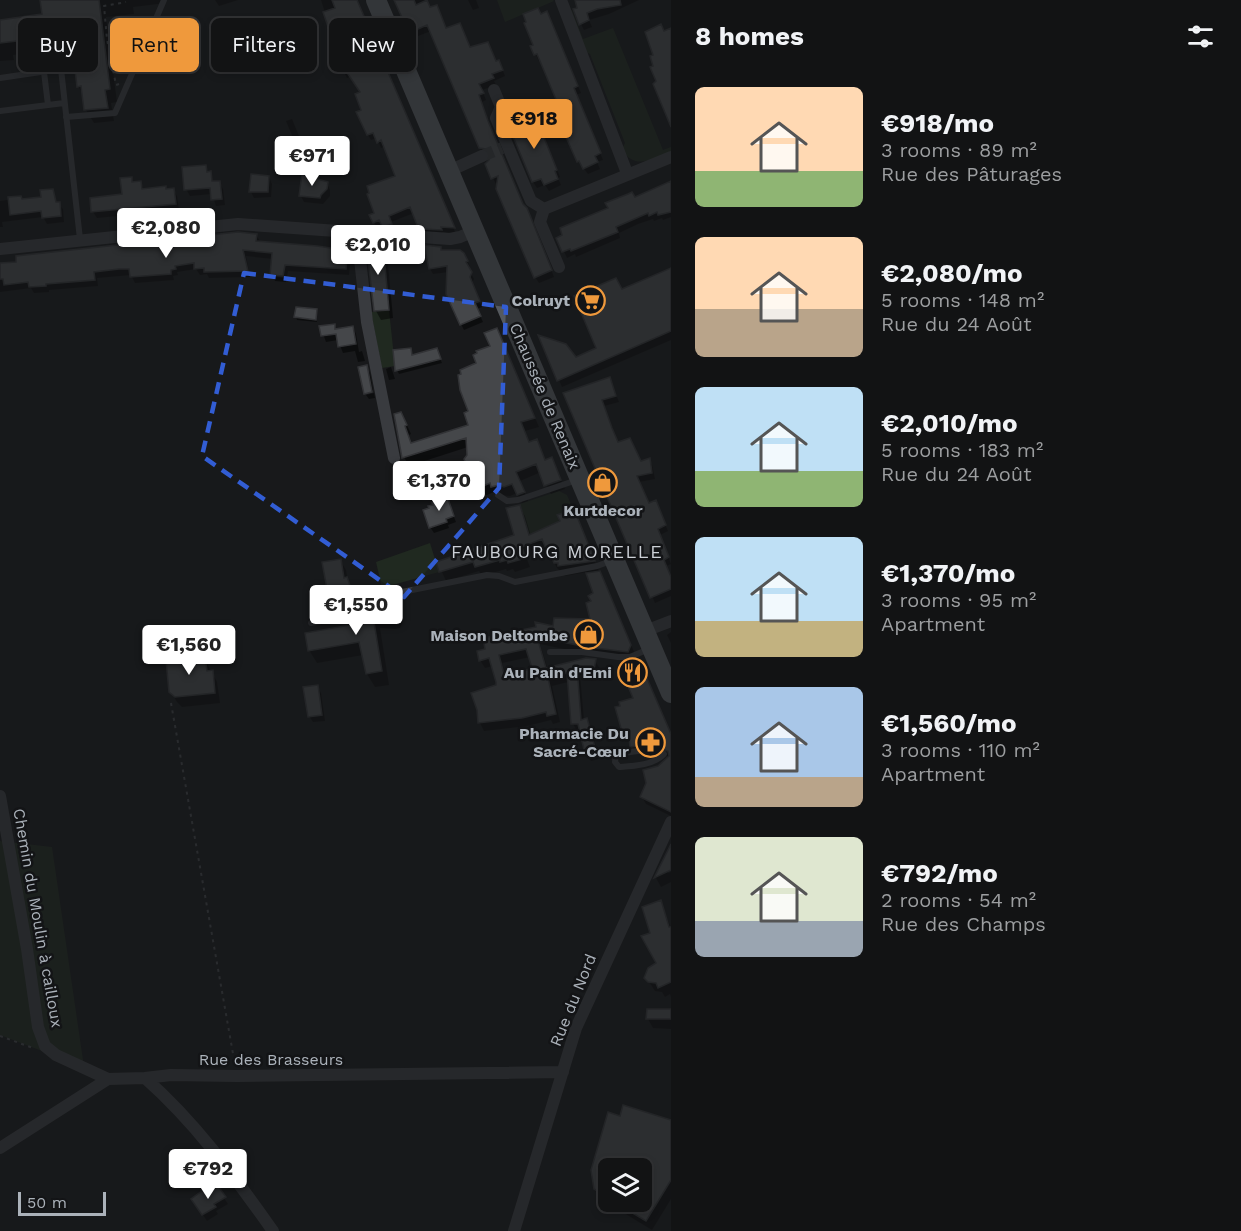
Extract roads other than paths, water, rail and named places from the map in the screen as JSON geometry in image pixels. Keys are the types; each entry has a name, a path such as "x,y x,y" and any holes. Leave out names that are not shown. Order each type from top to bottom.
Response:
{"main road":[{"name":"Chaussée de Renaix","path":"376,0 671,693"}],"street":[{"path":"561,0 627,173"},
{"path":"494,90 501,107 496,118 504,147 531,201 544,209"},
{"path":"449,171 482,156"},
{"path":"559,267 540,222 544,209 627,173 671,157"},
{"path":"0,249 238,224 450,239 474,231"},
{"path":"357,232 367,322 394,458"},
{"path":"648,639 671,621"},
{"name":"Chemin du Moulin à cailloux","path":"0,796 5,846 27,949 38,1027 45,1046 56,1055 108,1079"},
{"name":"Rue du Nord","path":"514,1231 580,1017 671,822"},
{"name":"Rue des Brasseurs","path":"108,1079 171,1075 563,1072"},
{"path":"145,1078 199,1131 273,1231"},
{"path":"0,1148 108,1079"}],"lane":[{"path":"66,117 115,113 164,0"},
{"path":"0,78 44,72 48,105"},
{"path":"61,72 80,239"},
{"path":"0,111 64,103"},
{"path":"498,495 507,501 518,500 580,479"},
{"path":"311,623 340,617 347,608 382,596 487,575 499,576 515,582 597,566 615,560"},
{"path":"550,652 582,652 630,657 648,639"},
{"path":"645,750 659,755 664,754 657,760 632,766 619,768 615,762 616,754 632,751 645,750"}],"tunnel":[{"path":"482,156 502,148"}],"place":[{"name":"Colruyt","path":"591,300"},
{"name":"Kurtdecor","path":"603,482"},
{"name":"Maison Deltombe","path":"589,635"},
{"name":"Au Pain d'Emi","path":"633,672"},
{"name":"Pharmacie Du Sacré-Cœur","path":"650,742"}],"district":[{"name":"FAUBOURG MORELLE","path":"557,551"}]}
